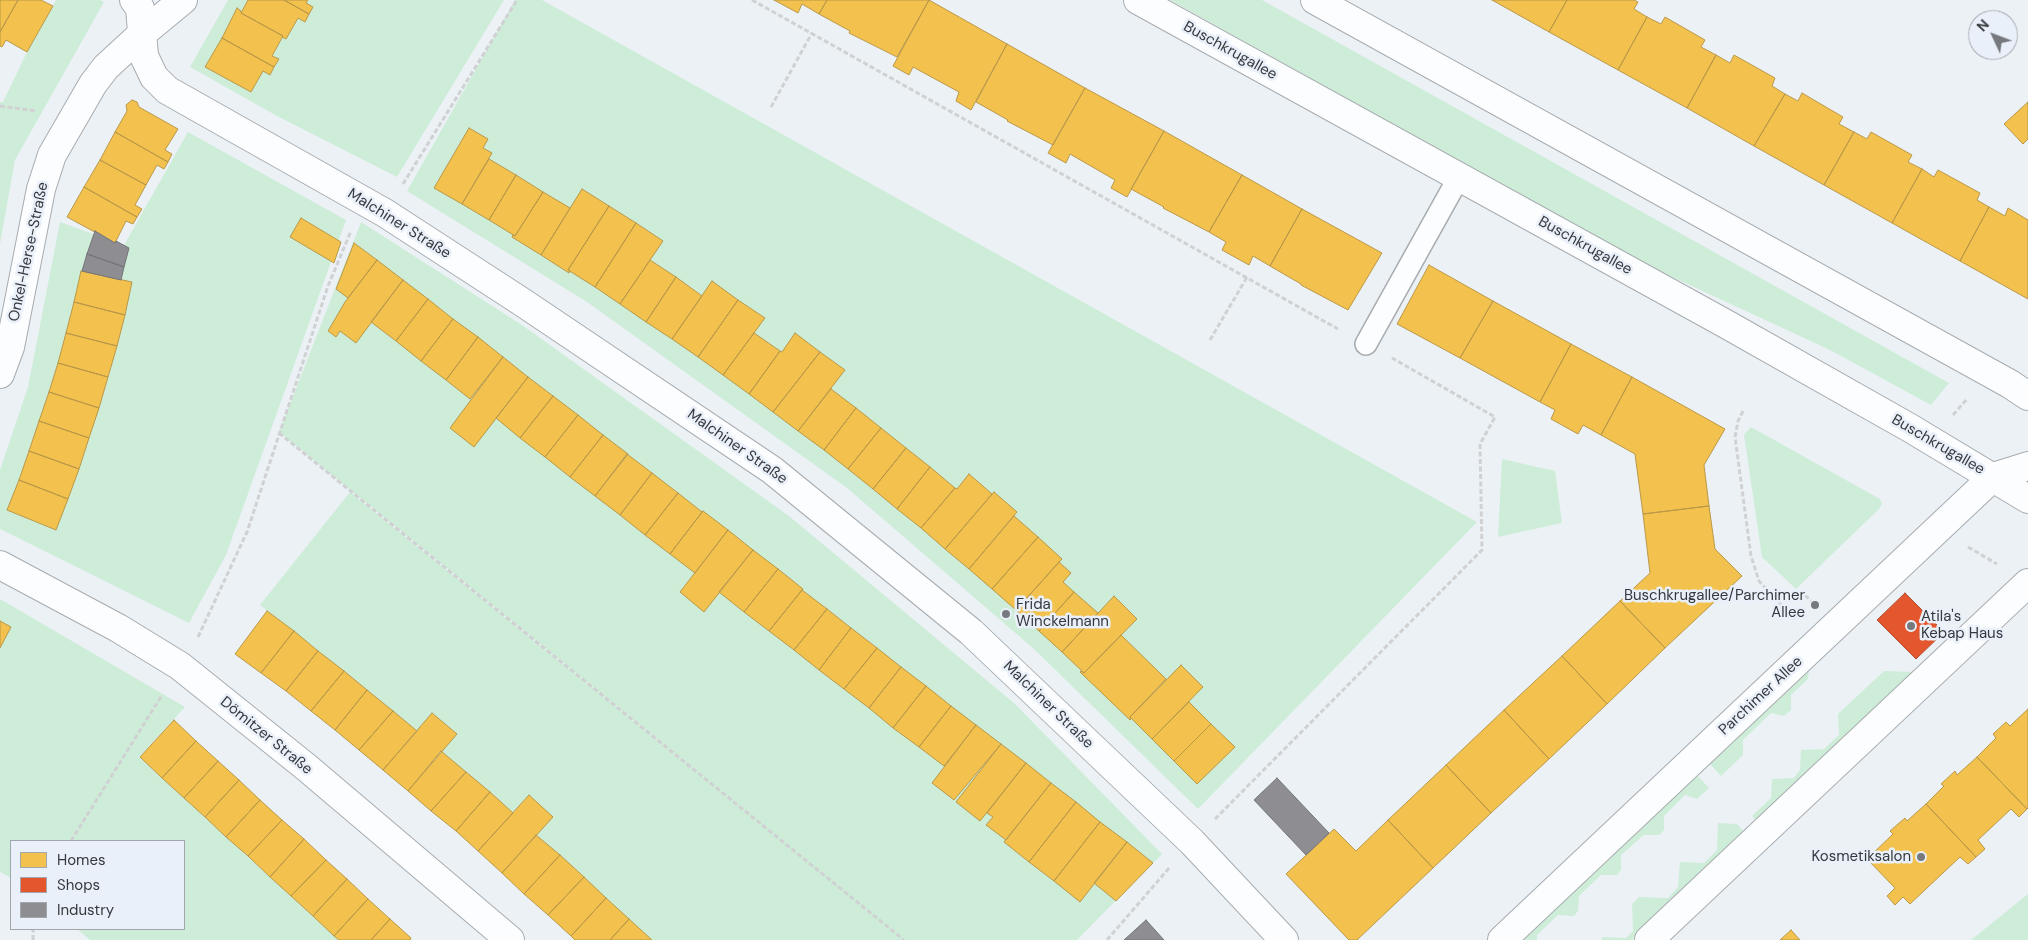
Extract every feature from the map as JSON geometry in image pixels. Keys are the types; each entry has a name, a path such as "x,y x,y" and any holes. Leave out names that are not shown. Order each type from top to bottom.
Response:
{"street":[{"name":"Malchiner Straße","path":"134,0 140,8 144,56 154,77 167,90 374,207 530,307 772,470 971,632 1192,842 1284,940"},
{"name":"Onkel-Herse-Straße","path":"0,374 10,347 41,188 52,155 106,67 143,32 183,0"},
{"name":"Buschkrugallee","path":"1138,0 1726,324 1994,477 2028,499"},
{"path":"1315,0 2010,384 2028,396"},
{"name":"Parchimer Allee","path":"1502,940 1994,477 2028,466"},
{"name":"Dömitzer Straße","path":"0,565 118,628 180,666 306,767 510,940"},
{"path":"1649,940 2028,582"}],"lane":[{"path":"1366,344 1459,177"}],"path":[{"path":"72,840 199,636 243,540 328,286 374,207 517,0"},
{"path":"752,0 1495,417 1480,444 1482,550 1192,842 1107,940"},
{"path":"771,107 812,34"},
{"path":"1210,340 1247,277"},
{"path":"1951,418 1970,395"},
{"path":"1743,411 1738,421 1735,437 1751,556 1759,581 1818,643"},
{"path":"280,433 904,940"},
{"path":"1960,543 2002,567"}],"green space":[{"path":"56,0 100,0 104,2 15,160 0,244 0,102 3,102 27,52"},
{"path":"228,0 504,0 397,177 277,116 190,67"},
{"path":"515,0 542,0 1477,522 1198,809 1034,649 847,488 587,302 407,191"},
{"path":"1170,0 1262,0 1949,383 1931,405 1830,350 1640,262"},
{"path":"188,132 346,220 226,555 189,623 0,529 0,470 28,387 60,222 124,245"},
{"path":"361,222 522,325 789,516 1014,703 1162,854 1077,940 652,940 536,835 529,795 513,813 441,751 456,733 432,713 417,731 260,605 350,492 760,823 279,432"},
{"path":"1751,427 1880,499 1882,504 1796,589 1762,557 1744,435"},
{"path":"1502,459 1555,471 1562,523 1498,537"},
{"path":"0,599 185,707 139,757 339,940 90,940 78,930 185,930 185,840 10,840 10,877 0,872"},
{"path":"1809,669 1808,679 1791,695 1791,710 1784,716 1771,713 1743,740 1743,755 1721,776 1709,763"},
{"path":"1884,671 1915,672 1757,822 1752,816 1771,798 1772,779 1794,778 1800,770 1801,750 1824,749 1839,735 1838,714"},
{"path":"1697,775 1709,788 1697,799 1685,795 1664,816 1664,830 1659,835 1644,835 1621,855 1621,870 1617,875 1601,875 1579,896 1578,911 1574,916 1558,915 1537,935 1537,940 1522,940"},
{"path":"1718,823 1737,824 1745,833 1632,940 1602,940 1602,937 1626,938 1633,931 1632,904 1639,897 1668,898 1678,887 1680,862 1704,863 1717,850"},
{"path":"2028,894 2028,940 1971,940"}],"building: Homes":[{"path":"0,0 18,0 0,32"},
{"path":"18,0 41,0 53,6 27,52 6,40 2,47 0,46 0,32"},
{"path":"248,0 284,0 309,14 305,22 298,18 286,39 241,13"},
{"path":"284,0 308,0 306,3 313,7 309,14"},
{"path":"774,0 827,0 819,14 802,4 798,13"},
{"path":"827,0 929,0 897,57 849,33 850,31 819,14"},
{"path":"929,0 1007,44 971,110 956,101 959,92 913,67 909,75 893,66"},
{"path":"1492,0 1567,0 1549,32"},
{"path":"1567,0 1634,0 1638,2 1634,9 1647,17 1618,70 1549,32"},
{"path":"237,8 241,13 283,36 272,56 279,59 274,67 222,38"},
{"path":"1647,17 1661,24 1665,17 1705,40 1701,47 1716,55 1687,108 1618,70"},
{"path":"222,38 274,67 270,75 263,71 251,92 205,67"},
{"path":"1007,44 1085,88 1053,145 976,102"},
{"path":"1716,55 1730,63 1734,55 1775,78 1772,86 1785,94 1754,146 1687,108"},
{"path":"1085,88 1164,131 1127,197 1111,188 1115,180 1070,154 1066,163 1048,153"},
{"path":"1802,93 1843,117 1839,124 1854,132 1824,185 1754,146 1785,94 1798,101"},
{"path":"132,100 137,102 139,107 178,129 165,150 172,154 168,162 115,132 127,111 126,105"},
{"path":"2028,102 2028,139 2023,144 2004,124"},
{"path":"469,128 488,139 483,148 492,153 462,204 434,188"},
{"path":"1164,131 1242,175 1209,232 1131,189"},
{"path":"115,132 168,162 164,169 157,165 146,185 100,160"},
{"path":"1854,132 1867,139 1871,132 1912,155 1908,162 1922,169 1892,223 1824,185"},
{"path":"489,159 516,175 489,220 462,204"},
{"path":"100,160 146,185 135,205 142,209 137,217 84,187"},
{"path":"1922,169 1934,177 1938,170 1980,193 1977,200 1989,207 1960,261 1892,223"},
{"path":"516,175 543,192 515,236 489,220"},
{"path":"1242,175 1302,209 1270,266 1253,256 1249,265 1222,250 1226,242 1209,232"},
{"path":"84,187 137,217 133,224 126,221 115,243 67,217"},
{"path":"582,189 609,206 568,270 570,271 569,273 541,255"},
{"path":"543,192 570,208 541,255 512,237 513,235 515,236"},
{"path":"609,206 636,223 595,287 568,270"},
{"path":"1989,207 2005,216 2008,208 2028,220 2028,299 1960,261"},
{"path":"1302,209 1382,253 1348,310 1270,266"},
{"path":"301,218 341,242 334,263 290,237"},
{"path":"636,223 663,241 620,304 595,287"},
{"path":"354,243 377,260 348,298 336,289"},
{"path":"377,260 403,280 356,343 340,331 336,337 328,331 345,302"},
{"path":"650,260 676,277 646,322 620,304"},
{"path":"1429,265 1493,301 1460,358 1397,324"},
{"path":"81,271 132,282 125,315 74,302"},
{"path":"676,277 702,296 672,339 646,322"},
{"path":"403,280 428,299 396,341 371,322"},
{"path":"712,281 738,300 698,357 672,339"},
{"path":"428,299 453,319 421,361 396,341"},
{"path":"738,300 765,318 723,375 698,357"},
{"path":"1493,301 1571,344 1540,402 1460,358"},
{"path":"74,302 125,315 117,346 66,333"},
{"path":"453,319 478,337 446,380 421,361"},
{"path":"66,333 117,346 108,377 58,363"},
{"path":"754,333 780,351 749,394 723,375"},
{"path":"795,333 820,352 773,412 749,394"},
{"path":"478,337 503,357 470,399 446,380"},
{"path":"1571,344 1632,377 1601,435 1583,425 1578,434 1551,419 1555,410 1540,402"},
{"path":"820,352 845,370 798,431 773,412"},
{"path":"503,357 528,377 474,447 450,428"},
{"path":"58,363 108,377 99,408 49,392"},
{"path":"528,377 553,396 520,438 496,418"},
{"path":"1632,377 1725,429 1704,465 1709,506 1643,514 1635,454 1601,435"},
{"path":"831,389 856,408 824,450 798,431"},
{"path":"49,392 99,408 89,438 39,421"},
{"path":"553,396 578,415 545,457 520,438"},
{"path":"856,408 881,428 848,469 824,450"},
{"path":"578,415 603,435 570,477 545,457"},
{"path":"39,421 89,438 79,469 29,451"},
{"path":"881,428 906,448 873,489 848,469"},
{"path":"603,435 628,454 595,496 570,477"},
{"path":"906,448 930,467 897,509 873,489"},
{"path":"29,451 79,469 68,499 19,480"},
{"path":"627,454 652,473 620,515 595,496"},
{"path":"930,467 955,488 921,528 897,509"},
{"path":"652,473 678,493 645,535 620,515"},
{"path":"969,474 992,494 945,549 921,528"},
{"path":"19,480 68,499 56,530 7,510"},
{"path":"994,492 1017,512 969,569 945,549"},
{"path":"678,493 702,512 670,554 645,535"},
{"path":"1709,506 1715,549 1742,576 1665,648 1620,601 1650,573 1643,514"},
{"path":"703,511 728,530 695,573 670,554"},
{"path":"1014,516 1038,537 992,589 969,569"},
{"path":"728,530 753,550 704,612 680,592"},
{"path":"1038,537 1062,559 1016,610 992,589"},
{"path":"753,550 778,569 744,612 719,592"},
{"path":"1059,562 1071,573 1063,582 1074,592 1039,631 1016,610"},
{"path":"778,569 803,589 769,631 744,612"},
{"path":"802,590 827,609 794,650 769,631"},
{"path":"1074,592 1098,613 1062,652 1039,631"},
{"path":"1114,596 1137,619 1084,673 1062,652"},
{"path":"1620,601 1665,648 1607,704 1562,656"},
{"path":"827,609 851,628 819,670 794,650"},
{"path":"267,611 294,631 261,673 235,654"},
{"path":"0,621 11,627 0,648"},
{"path":"851,628 877,648 844,689 819,670"},
{"path":"294,631 318,651 286,691 261,673"},
{"path":"1121,635 1166,679 1130,717 1130,720 1080,672 1084,673"},
{"path":"877,648 901,667 869,708 844,689"},
{"path":"318,651 344,671 311,711 286,691"},
{"path":"1562,656 1607,704 1549,759 1504,710"},
{"path":"1181,665 1203,687 1152,739 1130,717"},
{"path":"901,667 926,686 893,728 869,708"},
{"path":"344,671 367,690 335,730 311,711"},
{"path":"926,686 951,706 919,747 893,728"},
{"path":"367,690 393,711 359,750 335,730"},
{"path":"1189,702 1211,724 1174,761 1152,739"},
{"path":"951,706 976,725 944,766 919,747"},
{"path":"2028,709 2027,809 1977,757 1996,738 1993,734 2006,722 2010,726"},
{"path":"1504,710 1549,759 1491,813 1446,765"},
{"path":"393,711 417,731 383,770 359,750"},
{"path":"432,713 457,734 408,791 383,770"},
{"path":"174,720 196,741 162,778 140,757"},
{"path":"1211,724 1235,747 1197,784 1174,761"},
{"path":"976,725 1001,744 954,800 932,783"},
{"path":"196,741 218,761 184,798 162,778"},
{"path":"1001,744 1026,763 980,821 956,802"},
{"path":"441,751 466,772 431,811 408,791"},
{"path":"1977,757 2027,809 2019,817 2011,809 1978,840 1985,849 1976,857 1926,804 1944,786 1941,784 1955,771 1957,775"},
{"path":"218,761 239,780 205,817 184,798"},
{"path":"1026,763 1051,783 1006,840 986,825 993,817 987,813"},
{"path":"1446,765 1491,813 1433,868 1388,820"},
{"path":"466,772 490,792 456,831 431,811"},
{"path":"239,780 260,800 226,837 205,817"},
{"path":"1051,783 1076,802 1029,862 1004,842"},
{"path":"490,792 513,813 478,851 456,831"},
{"path":"529,795 553,817 502,873 478,851"},
{"path":"260,800 282,820 248,856 226,837"},
{"path":"1076,802 1100,822 1054,881 1029,862"},
{"path":"1926,804 1976,857 1968,864 1960,857 1910,904 1903,897 1895,905 1887,896 1895,888 1867,859 1893,834 1890,831 1905,818 1907,821"},
{"path":"282,820 304,839 270,877 248,856"},
{"path":"1388,820 1433,868 1357,940 1349,940 1286,874 1334,829 1356,851"},
{"path":"1100,822 1127,842 1080,902 1054,881"},
{"path":"536,835 560,855 524,894 502,873"},
{"path":"304,839 326,860 291,896 270,877"},
{"path":"1127,842 1153,863 1116,901 1094,883"},
{"path":"560,855 584,877 548,915 524,894"},
{"path":"326,860 347,879 313,916 291,896"},
{"path":"584,877 606,898 571,936 548,915"},
{"path":"347,879 368,899 334,936 313,916"},
{"path":"606,898 629,919 610,940 575,940 571,936"},
{"path":"368,899 390,919 371,940 339,940 334,936"},
{"path":"390,919 411,938 410,940 371,940"},
{"path":"629,919 652,940 610,940"},
{"path":"1791,930 1800,940 1780,940"}],"building: Shops":[{"name":"Atila's Kebap Haus","path":"1905,593 1944,632 1916,659 1877,620"}],"building: Industry":[{"path":"95,231 115,243 116,241 129,248 124,267 87,254"},
{"path":"87,254 124,267 121,280 82,271"},
{"path":"1277,778 1329,833 1306,855 1254,800"},
{"path":"1146,920 1164,940 1124,940"}],"place":[{"name":"Buschkrugallee/Parchimer Allee","path":"1815,605"},
{"name":"Frida Winckelmann","path":"1006,614"},
{"name":"Atila's Kebap Haus","path":"1911,626"},
{"name":"Kosmetiksalon","path":"1921,857"}]}
